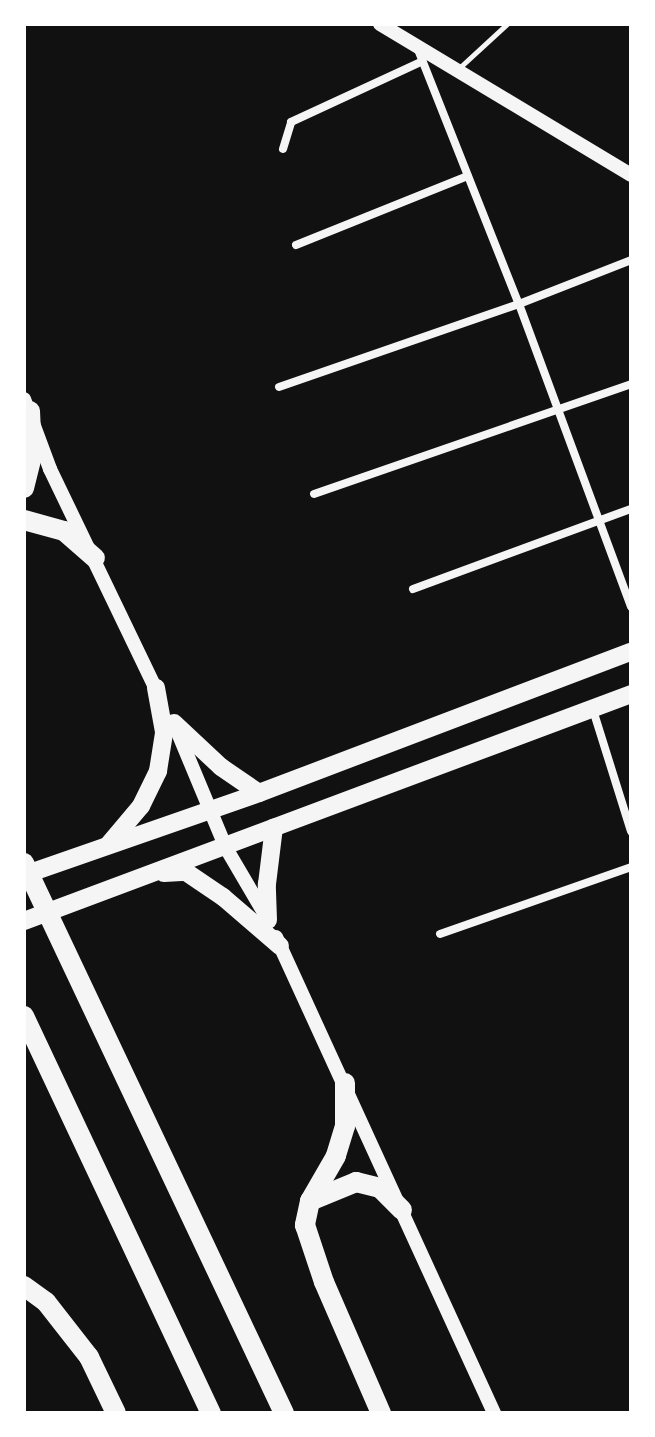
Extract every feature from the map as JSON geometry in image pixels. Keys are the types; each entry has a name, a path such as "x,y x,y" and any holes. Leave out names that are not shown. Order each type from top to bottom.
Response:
{"highway":[{"path":"24,488 32,455 27,405"},
{"path":"24,520 64,531 95,558"},
{"path":"24,875 259,793 631,652"},
{"path":"107,846 141,806 158,771 164,732 156,688"},
{"path":"24,921 631,694"},
{"path":"174,723 221,767 259,793"},
{"path":"268,920 267,884 274,827"},
{"path":"24,863 284,1413"},
{"path":"148,873 186,872 223,897 280,946"},
{"path":"24,1016 211,1413"},
{"path":"345,1083 345,1126 336,1156 310,1201 305,1225 324,1282 381,1413"},
{"path":"310,1201 356,1182 380,1188 402,1210"},
{"path":"24,1286 46,1302 89,1357 116,1413"}],"main road":[{"path":"380,24 631,175"},
{"path":"27,405 50,469 174,723 226,848 268,920 345,1083 494,1413"}],"street":[{"path":"417,46 519,304 597,522 631,607"},
{"path":"283,149 291,122 423,61"},
{"path":"296,245 468,176"},
{"path":"279,387 519,304 631,260"},
{"path":"314,494 631,384"},
{"path":"413,589 631,509"},
{"path":"593,708 631,831"},
{"path":"440,934 631,867"}],"lane":[{"path":"457,70 507,24"}]}
